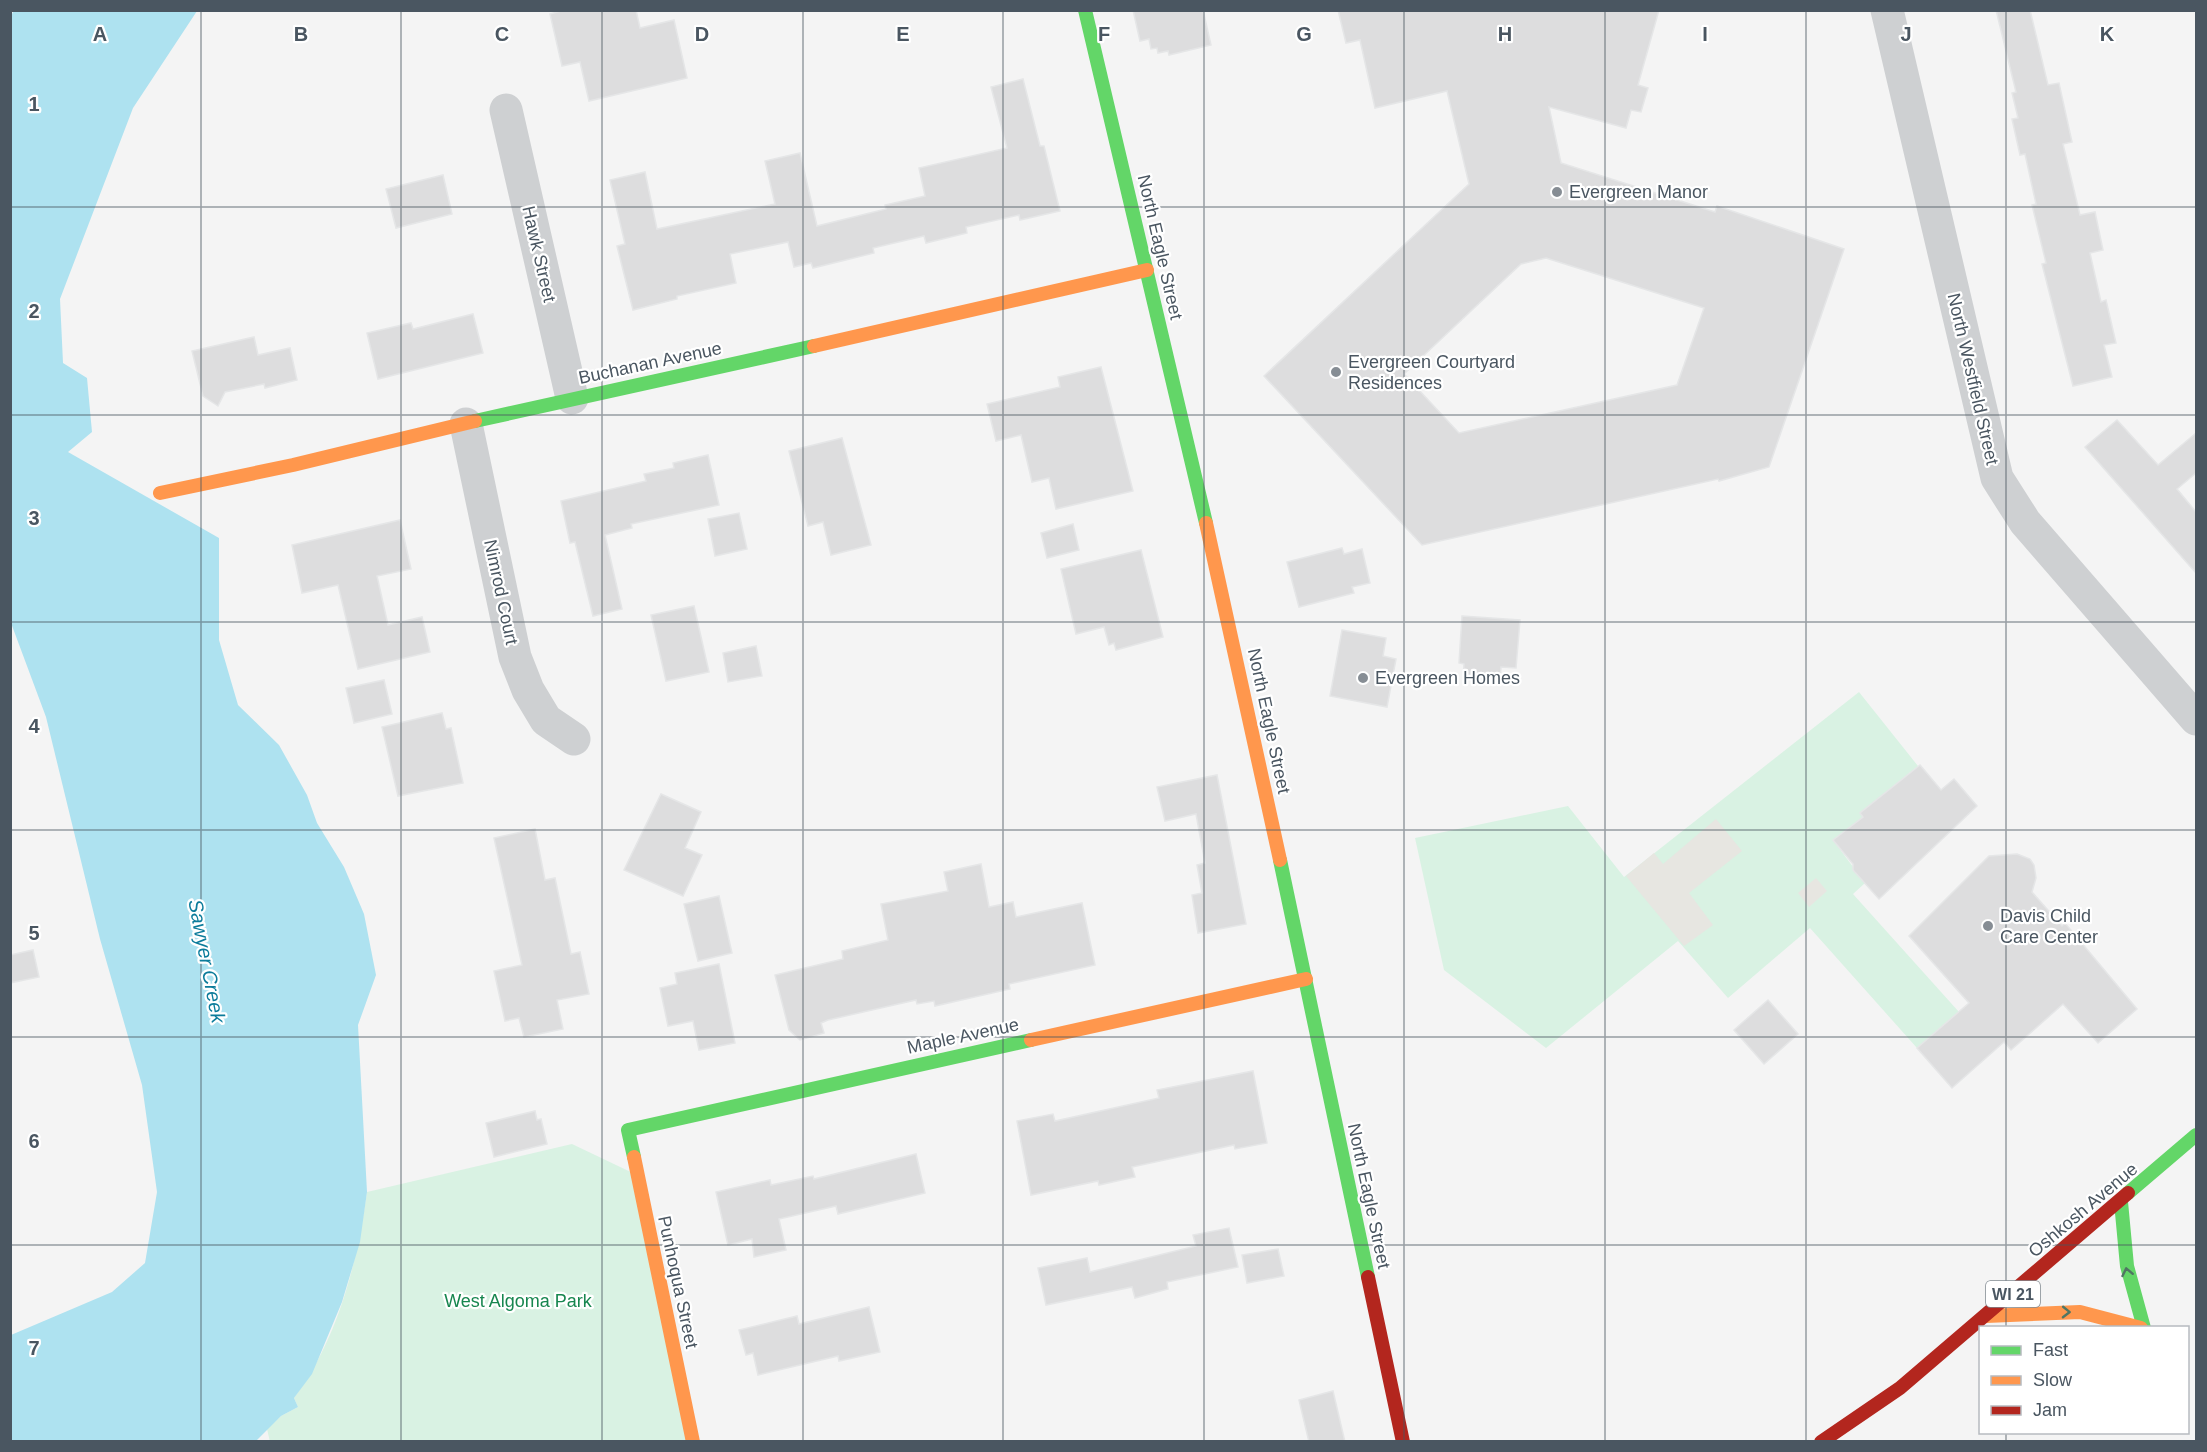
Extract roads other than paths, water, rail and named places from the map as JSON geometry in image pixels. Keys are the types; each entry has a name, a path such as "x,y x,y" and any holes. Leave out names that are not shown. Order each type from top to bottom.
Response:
{"street":[{"name":"North Eagle Street","path":"1085,10 1235,648 1403,1442"},
{"name":"North Westfield Street","path":"1887,10 1997,478 2025,522 2196,718"},
{"name":"Hawk Street","path":"506,110 572,398"},
{"name":"Buchanan Avenue","path":"160,493 572,398 702,371 1147,270"},
{"name":"Nimrod Court","path":"466,424 515,657 528,690 546,720 574,740"},
{"name":"Maple Avenue","path":"628,1130 1306,979"},
{"name":"Punhoqua Street","path":"628,1130 693,1442"},
{"name":"Oshkosh Avenue","path":"1821,1442 1900,1388 2121,1202 2196,1135"},
{"path":"2121,1202 2124,1261 2130,1289 2142,1326"},
{"path":"1986,1316 2080,1312 2135,1326"}],"water":[{"name":"Sawyer Creek","path":"14,10 197,11 133,108 60,299 63,363 87,378 92,432 68,452 219,538 219,640 238,705 279,745 307,795 317,823 344,867 364,914 376,975 358,1025 367,1192 360,1242 342,1302 312,1374 294,1398 298,1407 281,1416 256,1441 11,1441 11,1335 112,1292 145,1263 157,1192 142,1085 100,939 46,717 11,623 11,16"}],"place":[{"name":"Evergreen Manor","path":"1557,192"},
{"name":"Evergreen Courtyard Residences","path":"1336,372"},
{"name":"Evergreen Homes","path":"1363,678"},
{"name":"Davis Child Care Center","path":"1988,926"}],"park label":[{"name":"West Algoma Park","path":"518,1301"}]}
